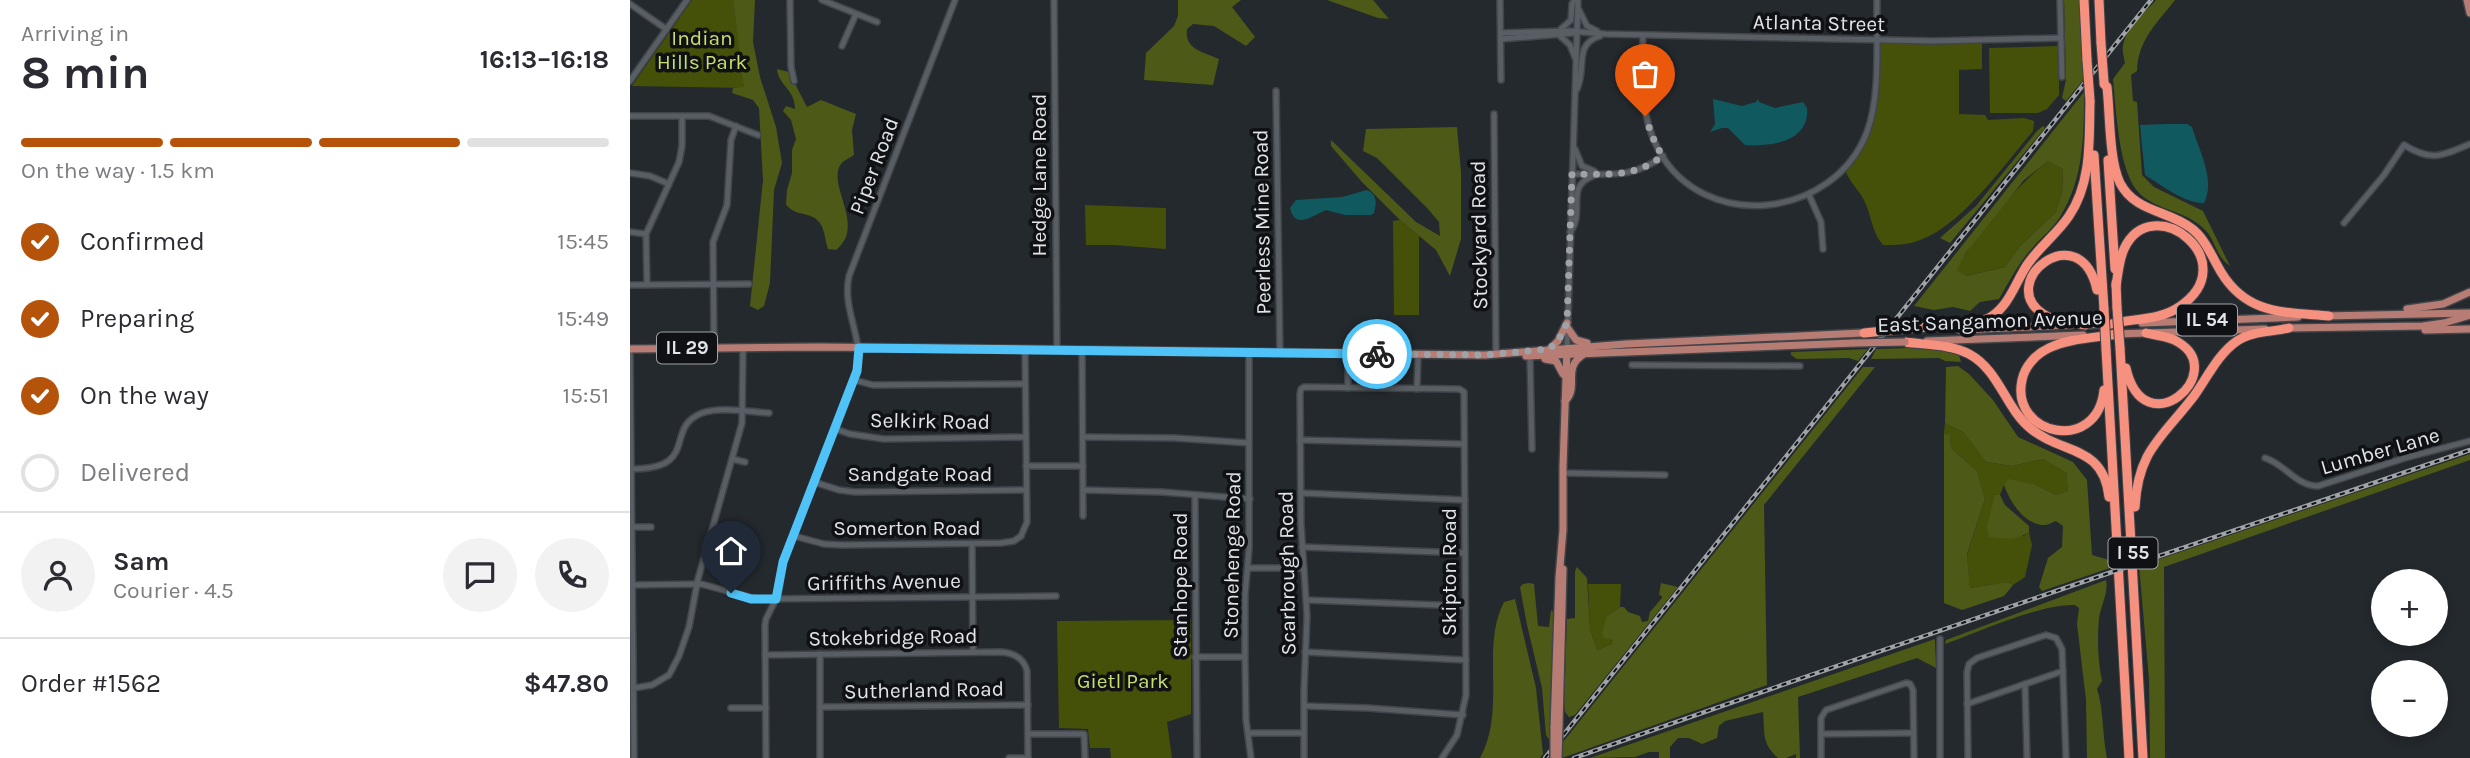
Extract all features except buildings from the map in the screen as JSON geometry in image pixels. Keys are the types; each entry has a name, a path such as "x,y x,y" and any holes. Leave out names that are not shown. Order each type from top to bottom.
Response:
{"highway":[{"name":"I 55","path":"2084,0 2105,315 2129,758"},
{"name":"I 55","path":"2099,0 2143,758"},
{"path":"2104,83 2107,87 2114,166 2119,181 2130,197 2147,208 2187,225 2197,233 2232,288 2246,300 2270,310 2329,316"},
{"path":"1863,333 1914,330 1981,321 1997,312 2007,301 2025,268 2066,221 2081,192 2088,162 2090,101"},
{"path":"2085,325 2056,320 2042,314 2034,305 2030,283 2033,272 2040,264 2059,255 2070,256 2084,263 2094,279 2105,315 2164,314 2186,302 2200,283 2202,267 2199,253 2188,237 2175,229 2148,228 2136,234 2125,246 2116,286"},
{"path":"2133,558 2137,484 2146,457 2156,440 2238,340 2289,328"},
{"path":"2120,348 2128,378 2139,395 2159,403 2178,398 2193,379 2191,356 2185,347 2176,341 2146,333"},
{"path":"2106,360 2103,400 2099,411 2089,423 2074,430 2054,430 2041,425 2028,412 2021,385 2026,368 2035,358 2051,347 2067,341 2117,334"},
{"path":"1905,342 1950,347 1978,359 2030,428 2044,437 2083,453 2099,469 2108,489 2117,601 2121,614"}],"main road":[{"path":"2467,0 2470,13"},
{"name":"East Sangamon Avenue","path":"2354,315 2430,307 2452,301 2470,292"},
{"name":"East Sangamon Avenue","path":"1914,330 2085,325 2105,315 2470,314"},
{"name":"East Sangamon Avenue","path":"630,351 859,348 1496,355 1549,349 1584,354 2289,328 2423,326 2444,323 2470,314"},
{"path":"1567,325 1574,338 1581,343 1626,344"},
{"path":"1549,349 1558,341 1567,325"},
{"path":"2306,328 2470,329"},
{"name":"East Sangamon Avenue","path":"1510,354 1527,358 1626,344 1863,333"},
{"path":"1556,758 1567,352"},
{"path":"1564,401 1571,394 1572,366 1576,359 1584,354"},
{"path":"1527,358 1555,360 1565,381"}],"street":[{"path":"630,81 687,0"},
{"path":"790,0 790,68 794,80"},
{"path":"822,0 877,22"},
{"name":"Piper Road","path":"859,348 847,301 847,284 955,0"},
{"name":"Hedge Lane Road","path":"1054,0 1057,351"},
{"path":"1500,0 1501,80"},
{"path":"1567,352 1577,0"},
{"path":"1577,0 1572,4 1570,22 1557,33 1567,41 1577,61"},
{"path":"1643,35 1643,107 1649,129 1662,156 1693,186 1713,197 1734,204 1772,205 1809,195 1849,163 1863,141 1874,103 1877,0"},
{"path":"2060,0 2062,77"},
{"path":"630,4 666,29"},
{"path":"1578,8 1591,30 1610,34"},
{"path":"842,46 856,14"},
{"name":"Atlanta Street","path":"1502,36 1578,33 1876,40 2060,38"},
{"path":"1576,91 1581,79 1586,43 1610,34"},
{"name":"Peerless Mine Road","path":"1276,91 1280,353"},
{"name":"Stockyard Road","path":"1494,114 1496,355"},
{"path":"630,116 709,116 758,135"},
{"path":"647,285 646,234 681,157 682,116"},
{"path":"714,348 713,242 727,205 731,140 736,126"},
{"path":"1573,141 1577,158 1583,167 1590,171 1614,174"},
{"path":"2344,223 2384,176 2404,145 2418,153 2437,156 2470,144"},
{"path":"1572,174 1637,172 1662,156"},
{"path":"630,173 650,176 669,184"},
{"path":"1570,233 1576,225 1579,185 1596,174"},
{"path":"1809,195 1820,218 1823,249"},
{"path":"630,232 646,234"},
{"path":"630,285 748,284"},
{"path":"634,688 659,683 673,669 689,627 697,584 743,411 743,348"},
{"path":"766,758 766,619 776,599 781,569 859,364 859,348"},
{"path":"1025,350 1027,490"},
{"path":"630,351 634,758"},
{"path":"1082,351 1083,516"},
{"name":"Stonehenge Road","path":"1249,353 1250,499 1245,657 1251,758"},
{"path":"1348,354 1348,388 1417,389 1418,355"},
{"path":"1527,358 1532,449"},
{"path":"1632,365 1800,366"},
{"path":"853,380 873,385 1025,384"},
{"name":"Scarbrough Road","path":"1304,758 1306,600 1302,547 1301,388 1348,388"},
{"name":"Skipton Road","path":"1417,389 1462,390 1466,695 1463,715 1443,758"},
{"path":"631,469 651,469 669,461 676,453 686,426 699,415 708,412 743,411 769,413"},
{"name":"Selkirk Road","path":"835,429 884,439 1026,437"},
{"path":"1083,437 1175,438 1250,443"},
{"path":"1300,440 1464,444"},
{"name":"Lumber Lane","path":"2264,458 2274,461 2302,483 2318,486 2405,458 2470,441"},
{"path":"732,459 745,462"},
{"path":"1026,466 1083,466"},
{"path":"1563,473 1665,475"},
{"name":"Sandgate Road","path":"814,482 855,492 1027,490"},
{"name":"Somerton Road","path":"794,536 824,544 842,545 1005,543 1022,537 1027,522 1027,490"},
{"path":"1083,490 1162,492 1250,499"},
{"path":"1301,494 1465,500"},
{"name":"Stanhope Road","path":"1195,496 1197,758"},
{"path":"632,527 651,527"},
{"path":"972,544 973,652"},
{"path":"1302,547 1465,553"},
{"path":"1248,568 1304,568"},
{"name":"Griffiths Avenue","path":"631,585 697,584 751,599 1056,596"},
{"path":"1306,600 1465,606"},
{"path":"1968,758 1969,664 1977,658 2041,635 2052,635 2062,649 2066,758"},
{"path":"1940,639 1940,758"},
{"name":"Stokebridge Road","path":"765,655 1006,652 1021,657 1027,671 1028,705"},
{"path":"1305,652 1466,660"},
{"path":"820,654 820,758"},
{"path":"1195,657 1245,657"},
{"path":"1967,704 2063,671"},
{"path":"1821,758 1821,719 1826,710 1902,683 1910,683 1913,690 1914,758"},
{"path":"2025,684 2027,758"},
{"path":"1009,758 1028,758 1028,705"},
{"name":"Sutherland Road","path":"820,707 1028,705"},
{"path":"1304,706 1463,715"},
{"path":"731,708 765,708"},
{"path":"1248,733 1304,733"},
{"path":"1821,734 1913,733"},
{"path":"1028,734 1084,734 1085,758"}],"green space":[{"name":"Indian Hills Park","path":"692,0 733,0 745,88 632,86"},
{"path":"733,0 755,0 753,42 760,77 776,127 782,163 774,190 770,283 764,306 758,310 750,306 763,180 759,108 753,100 732,93 733,88 744,87"},
{"path":"1178,0 1241,0 1232,7 1255,37 1246,46 1214,26 1193,24 1187,29 1188,41 1192,45 1219,59 1213,85 1144,80 1146,53 1174,26 1178,16"},
{"path":"1327,0 1373,0 1389,19 1378,18"},
{"path":"2064,0 2080,0 2084,79 2066,101 2062,98 2066,80"},
{"path":"2156,0 2175,0 2150,32 2141,50 2137,71 2131,75 2133,101 2137,102 2142,175 2154,187 2203,211 2230,266 2221,257 2207,231 2188,217 2154,204 2140,194 2127,171 2117,123 2113,79 2125,63 2123,48 2127,33"},
{"path":"1883,43 1982,43 1982,69 1959,70 1959,114 1985,115 1988,120 2024,118 2034,121 2033,131 1962,212 1928,237 1901,245 1883,245 1876,234 1864,200 1846,172 1865,142 1870,127 1877,97 1879,46"},
{"path":"2059,46 2059,95 2047,109 2038,113 1990,113 1989,48"},
{"path":"777,69 789,72 807,107 821,100 856,114 852,130 854,155 841,164 838,173 848,229 836,250 828,249 823,228 816,219 793,211 786,204 792,173 792,150 796,139 791,120 783,111 786,106 795,109 792,97"},
{"path":"2084,92 2081,156 2068,202 2056,222 2016,269 1999,299 1980,302 1970,311 1953,307 1934,310 1914,306","holes":["2048,161 2063,169 2062,193 2056,212 2020,246 2005,267 1966,276 1957,270 1966,253 2024,180"]},
{"path":"2043,126 2045,128 1950,243 1940,238 1976,206"},
{"path":"1457,127 1461,172 1461,239 1450,276 1436,250 1400,220 1362,182 1331,146 1331,140 1416,222 1440,236 1439,222 1428,209 1377,158 1363,151 1366,129"},
{"path":"2048,161 2063,169 2062,193 2056,212 2020,246 2005,267 1965,276 1956,270 1974,241 1998,211"},
{"path":"1085,205 1166,208 1166,249 1086,245"},
{"path":"1400,220 1419,236 1419,315 1394,315 1393,221"},
{"path":"1868,349 1858,361 1849,358 1797,359 1791,355 1791,352"},
{"path":"1876,349 1941,350 1959,355 1961,362 1939,358 1871,359"},
{"path":"1958,366 1993,400 2018,437 2073,462 2087,480 2092,555 2109,560 2110,568 2042,591 2039,587 2048,558 2062,547 2063,526 2056,521 2045,525 2037,524 2024,517 2014,505 2004,485 2008,479 2036,485 2056,495 2068,491 2066,472 2043,459 2012,466 1986,462 1963,432 1945,423 1946,367"},
{"path":"1863,367 1875,367 1764,505 1767,685 1562,758 1563,742"},
{"path":"1945,423 1963,432 1986,462 2012,466 2043,459 2066,471 2068,491 2056,495 2036,485 2004,485 2000,495 1995,495 2023,536 2029,533 2032,545 2025,577 2013,585 2007,582 1970,588 1967,555 1985,499 1977,471 1951,448 1950,435 1944,433"},
{"path":"1944,433 1950,435 1951,448 1977,471 1985,499 1967,554 1970,588 2007,582 2013,585 2004,596 1962,610 1944,603"},
{"path":"2470,454 2470,460 2164,567 2165,758 2150,758 2149,679 2139,566"},
{"path":"1995,495 2000,495 2005,505 2029,526 2029,533 2012,539 1989,537 1987,526"},
{"path":"1577,567 1587,578 1590,629 1597,650 1612,644 1612,640 1604,638 1602,633 1607,616 1624,607 1628,612 1640,616 1642,622 1648,621 1650,612 1662,598 1659,595 1661,583 1678,587 1575,715 1569,717 1564,703 1567,619 1575,618"},
{"path":"2106,580 2098,634 2102,681 2097,689 2107,758 2087,758 2086,700 2077,624 2079,608 2075,605 2046,609 2010,619 1945,644 1946,640"},
{"path":"1534,584 1538,626 1549,627 1551,610 1554,613 1550,741 1546,735 1542,688 1520,587"},
{"path":"1588,584 1621,584 1620,607 1607,616 1612,644 1597,650 1590,629"},
{"path":"1515,599 1536,688 1543,754 1540,758 1480,758 1492,719 1497,620 1504,602"},
{"name":"Gietl Park","path":"1191,620 1191,714 1167,722 1172,758 1111,758 1110,748 1090,748 1088,729 1059,728 1057,621"},
{"path":"1935,639 1936,668 1917,658 1798,697 1800,758 1796,758 1796,754 1778,758 1773,753 1765,737 1763,712 1725,721 1719,726 1717,738 1702,744 1689,738 1678,738 1670,747 1670,758 1659,758 1659,752 1649,752 1635,757 1590,758"}],"water":[{"path":"1713,99 1742,106 1758,99 1759,102 1775,108 1803,102 1807,108 1806,119 1796,135 1787,140 1766,145 1745,145 1728,128 1710,132 1715,124"},
{"path":"2187,124 2192,127 2207,175 2204,203 2182,197 2145,175 2140,125"},
{"path":"1367,190 1375,199 1376,206 1371,215 1345,215 1326,210 1300,220 1292,215 1290,208 1296,200 1342,197"}],"railway":[{"path":"1545,758 2151,0"},
{"path":"1574,758 2470,450"}],"way so far":[{"path":"1377,354 1485,355 1553,347 1567,323 1572,174 1626,174 1637,172 1656,162 1662,156 1645,116"}],"route":[{"path":"731,593 751,599 776,599 783,562 857,371 859,348 1377,354"}]}
